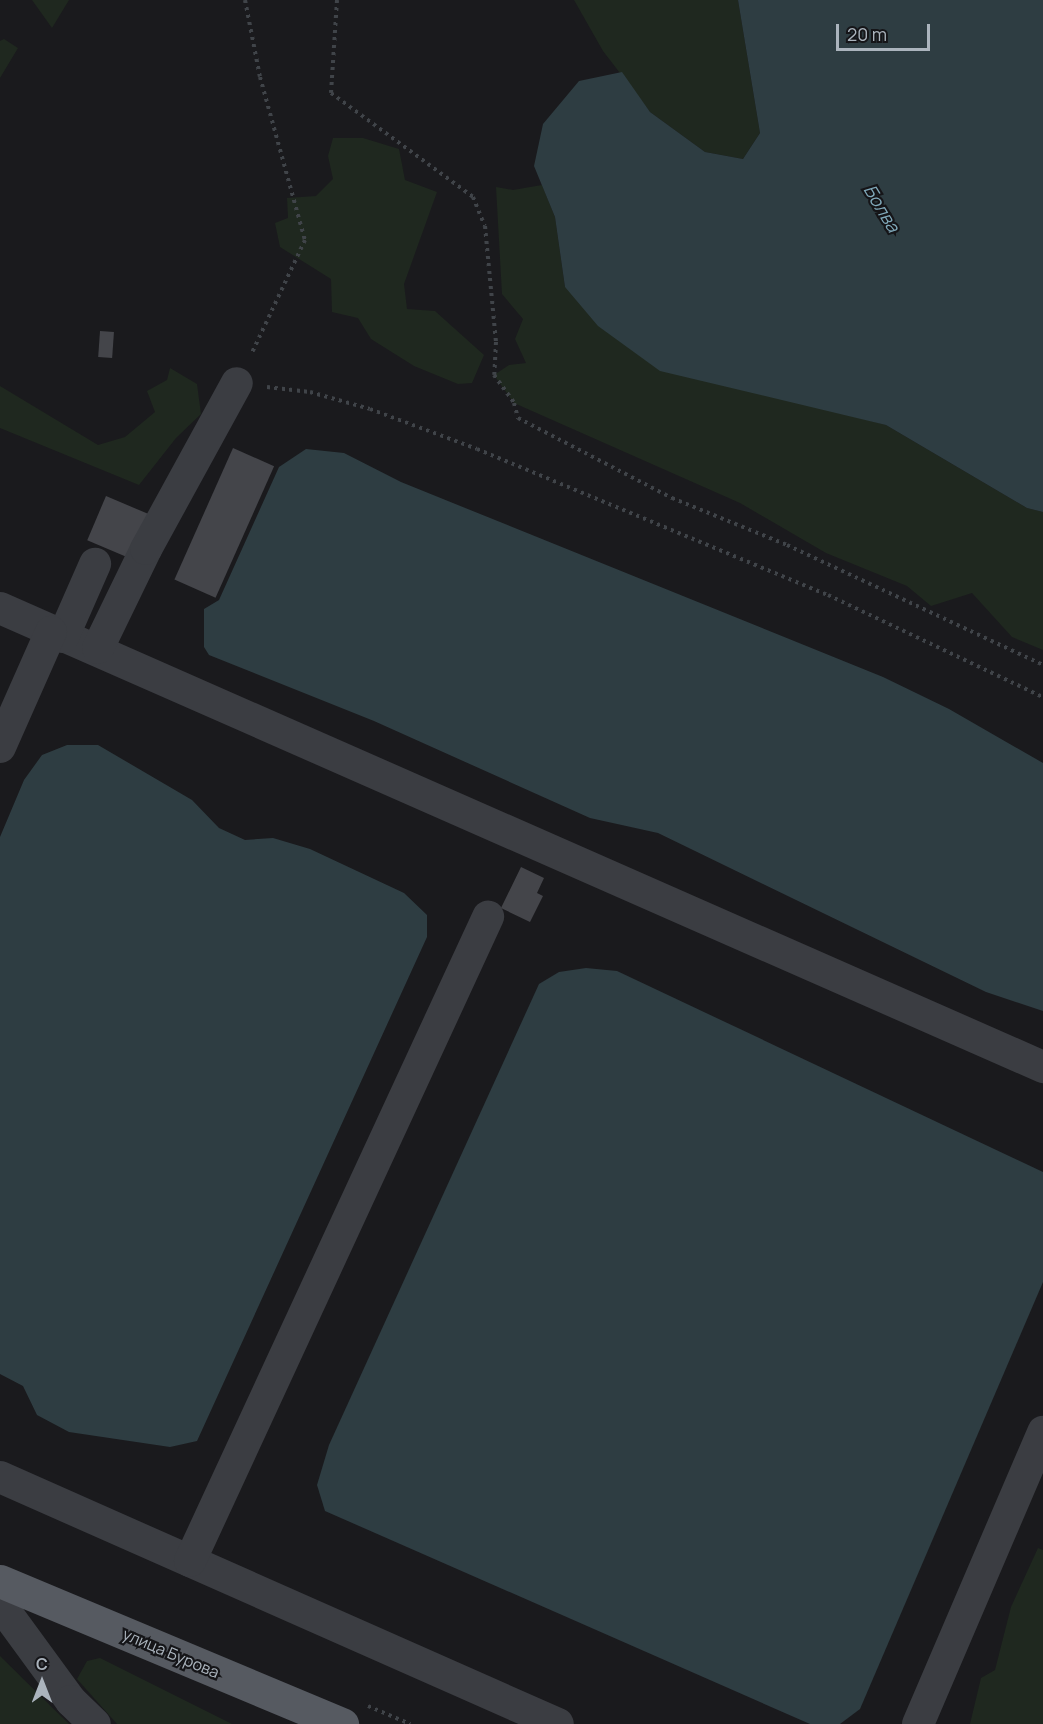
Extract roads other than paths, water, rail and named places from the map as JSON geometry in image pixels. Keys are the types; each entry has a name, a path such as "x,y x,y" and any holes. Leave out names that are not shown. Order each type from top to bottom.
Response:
{"main road":[{"name":"улица Бурова","path":"0,1581 342,1724"}],"lane":[{"path":"98,648 146,549 237,383"},
{"path":"0,747 95,564"},
{"path":"0,608 57,635 98,648 1043,1067"},
{"path":"190,1561 488,917"},
{"path":"918,1724 1043,1432"},
{"path":"0,1477 558,1724"},
{"path":"0,1604 71,1701 95,1724"}],"water":[{"name":"Болва","path":"738,0 1043,0 1043,512 1027,508 886,425 660,371 598,326 565,287 555,217 534,166 543,124 579,81 622,72 650,112 705,152 743,159 760,133"},
{"path":"306,449 344,453 401,482 883,677 949,709 1043,763 1043,1011 986,992 658,833 590,818 374,721 209,655 204,647 204,609 219,600 279,467"},
{"path":"67,745 98,745 192,800 219,828 245,840 273,838 310,849 404,893 427,915 427,937 197,1441 170,1447 69,1432 37,1415 23,1386 0,1374 0,837 24,780 42,755"},
{"path":"586,968 617,971 1043,1172 1043,1282 860,1709 840,1724 810,1724 325,1511 317,1485 329,1445 539,984 559,972"}]}
